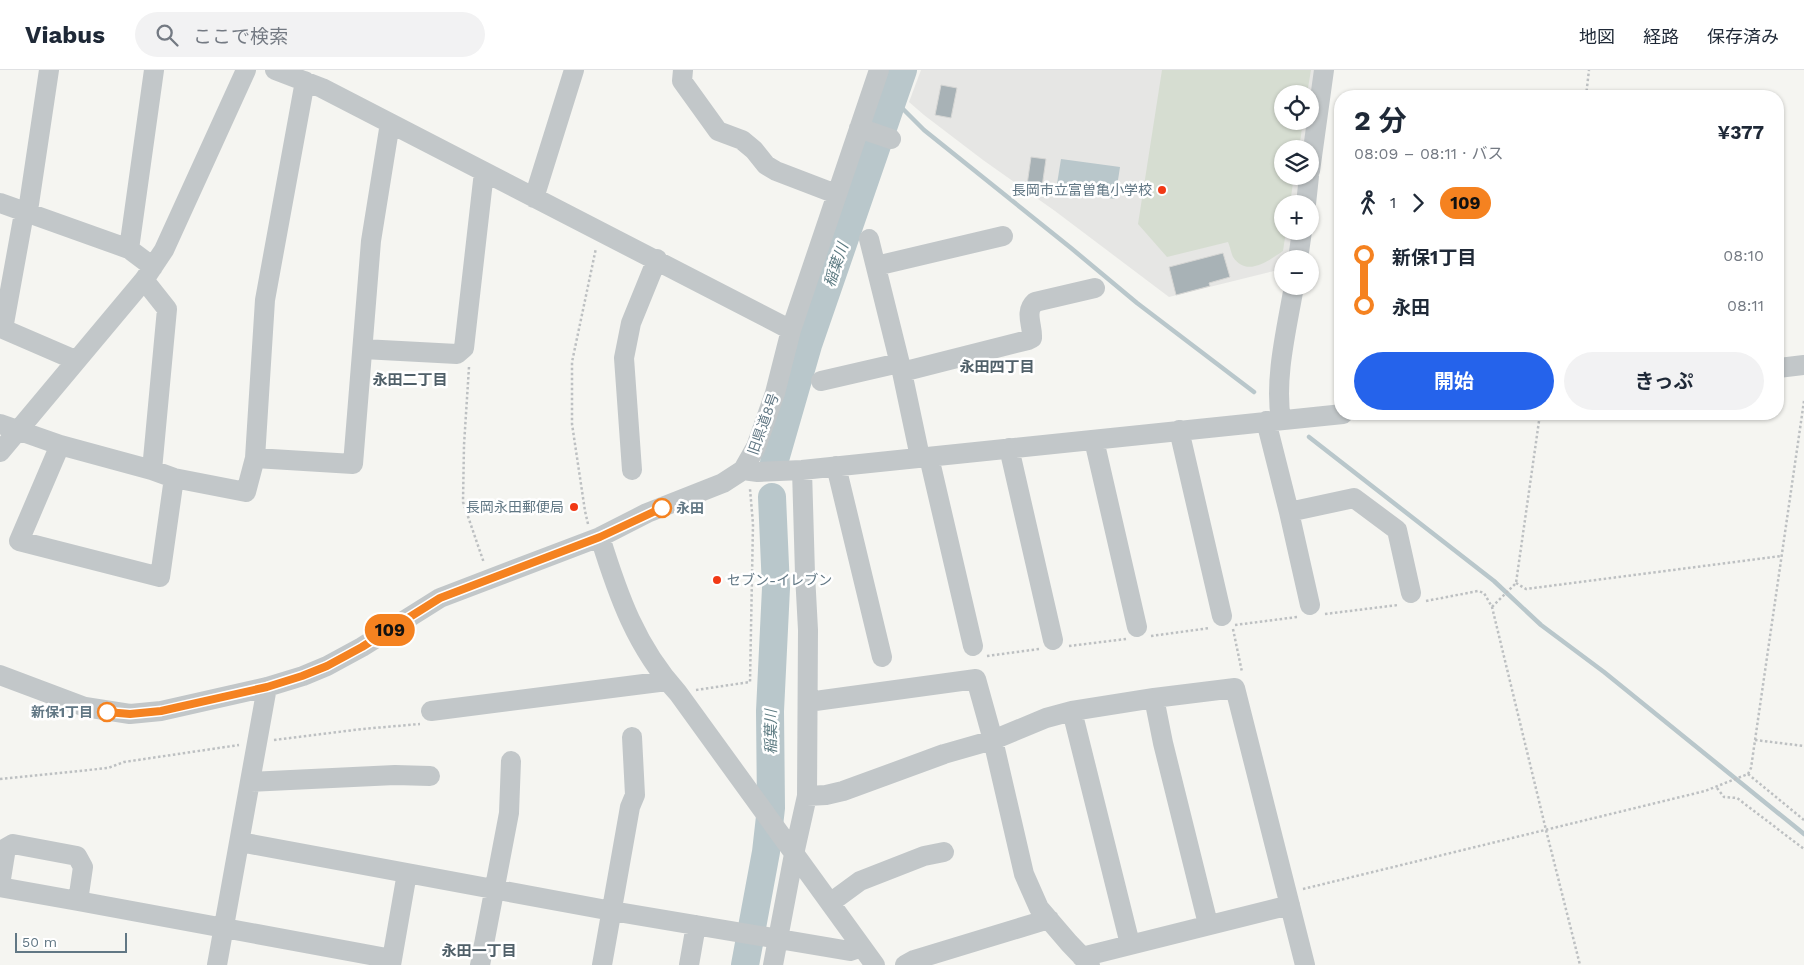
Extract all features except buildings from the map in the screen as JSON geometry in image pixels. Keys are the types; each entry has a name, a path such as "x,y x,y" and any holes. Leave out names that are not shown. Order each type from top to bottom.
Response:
{"street":[{"path":"49,70 29,204 24,213 4,329 75,360"},
{"path":"129,249 154,70"},
{"path":"0,452 9,427 75,360 148,273 164,250 246,70"},
{"path":"274,70 322,88 534,198 657,259 791,330"},
{"path":"534,198 574,70"},
{"path":"683,70 682,81 718,131 742,140 754,150 766,165 776,171 836,194"},
{"name":"旧県道8号","path":"0,675 85,708 130,714 161,711 267,687 327,666 362,647 440,598 596,538 647,514 723,483 743,470 756,446 776,393 791,330 836,194 862,129 879,70"},
{"path":"1314,140 1324,70"},
{"path":"9,427 60,445 152,470 174,478 246,492 255,458 265,300 305,82"},
{"path":"255,458 353,464 371,241 390,123"},
{"path":"862,129 891,139"},
{"path":"363,349 457,354 464,348 484,172"},
{"path":"0,204 129,249 148,273 167,309 152,470"},
{"path":"876,266 1003,236"},
{"path":"869,239 973,646"},
{"path":"632,470 624,358 631,323 657,259"},
{"path":"821,382 1028,340 1032,338 1030,306 1035,302 1096,288"},
{"path":"1292,295 1274,420 1306,611"},
{"path":"1784,367 1804,365"},
{"path":"743,470 758,472 802,470 1334,415"},
{"path":"1178,430 1223,623"},
{"path":"1094,440 1137,634"},
{"path":"60,445 19,541 160,577 174,478"},
{"path":"1009,448 1054,645"},
{"path":"836,466 882,657"},
{"path":"773,965 794,854 808,796 808,630 804,574 802,470"},
{"path":"1289,512 1354,498 1397,530 1411,594"},
{"path":"596,538 630,623 642,646 875,965"},
{"path":"808,702 976,679 993,740 1024,874 1039,908 1086,961 1130,944 1208,924 1288,899"},
{"path":"431,711 667,682"},
{"path":"217,965 267,687"},
{"path":"808,796 826,795 843,791 944,754 993,740 1046,718 1072,711 1235,688 1305,965"},
{"path":"1154,698 1208,924"},
{"path":"1072,711 1130,944"},
{"path":"602,965 630,807 635,795 632,737"},
{"path":"480,965 509,813 511,761"},
{"path":"251,782 394,774 430,776"},
{"path":"240,842 612,911 850,951 862,947"},
{"path":"78,901 83,867 77,856 13,844 6,848 0,886 78,901 224,926 391,962 407,873"},
{"path":"830,904 860,881 924,856 944,852"},
{"path":"905,965 914,960 1050,919"},
{"path":"688,965 696,925"}],"path":[{"path":"1587,90 1589,70"},
{"path":"596,538 585,511 572,424 572,362 599,230"},
{"path":"464,348 470,361 464,445 463,502 489,579"},
{"path":"1288,899 1546,830 1717,787 1747,775 1752,768 1804,401"},
{"path":"1539,420 1516,583 1492,607 1580,965"},
{"path":"1516,583 1526,589 1781,556"},
{"path":"973,646 975,658 1054,645 1306,611"},
{"path":"1755,740 1804,746"},
{"path":"0,779 108,768 124,762 239,745"},
{"path":"1747,775 1804,820"},
{"path":"1717,787 1724,797 1737,798 1804,848"}],"shaded area":[{"name":"長岡市立富曽亀小学校","path":"921,70 1318,70 1316,85 1274,85 1274,130 1309,130 1307,140 1274,140 1274,185 1301,185 1299,195 1274,195 1274,240 1292,240 1290,250 1274,250 1274,271 1169,297 909,102"},
{"path":"1162,70 1311,70 1308,85 1274,85 1274,130 1302,130 1300,140 1274,140 1274,185 1293,185 1291,195 1274,195 1274,240 1285,240 1283,250 1274,250 1274,256 1251,267 1239,263 1233,257 1228,242 1167,257 1138,224"},
{"path":"1061,159 1120,167 1115,199 1056,190"}],"waterway":[{"name":"稲葉川","path":"774,463 808,345 903,70"},
{"path":"893,99 924,130 1137,303 1254,392"},
{"path":"1309,437 1494,581 1541,625 1604,672 1804,834"},
{"name":"稲葉川","path":"745,965 766,852 771,808 770,711 776,588 772,497"}],"bus line":[{"name":"109","path":"107,712 130,714 161,711 267,687 302,676 327,666 362,647 440,598 600,537 662,508"}],"place":[{"name":"長岡市立富曽亀小学校","path":"1162,190"},
{"name":"長岡永田郵便局","path":"574,507"},
{"name":"永田","path":"662,508"},
{"name":"セブン-イレブン","path":"717,580"},
{"name":"新保1丁目","path":"107,712"}],"district":[{"name":"永田四丁目","path":"997,367"},
{"name":"永田二丁目","path":"410,380"},
{"name":"永田一丁目","path":"479,951"}]}
